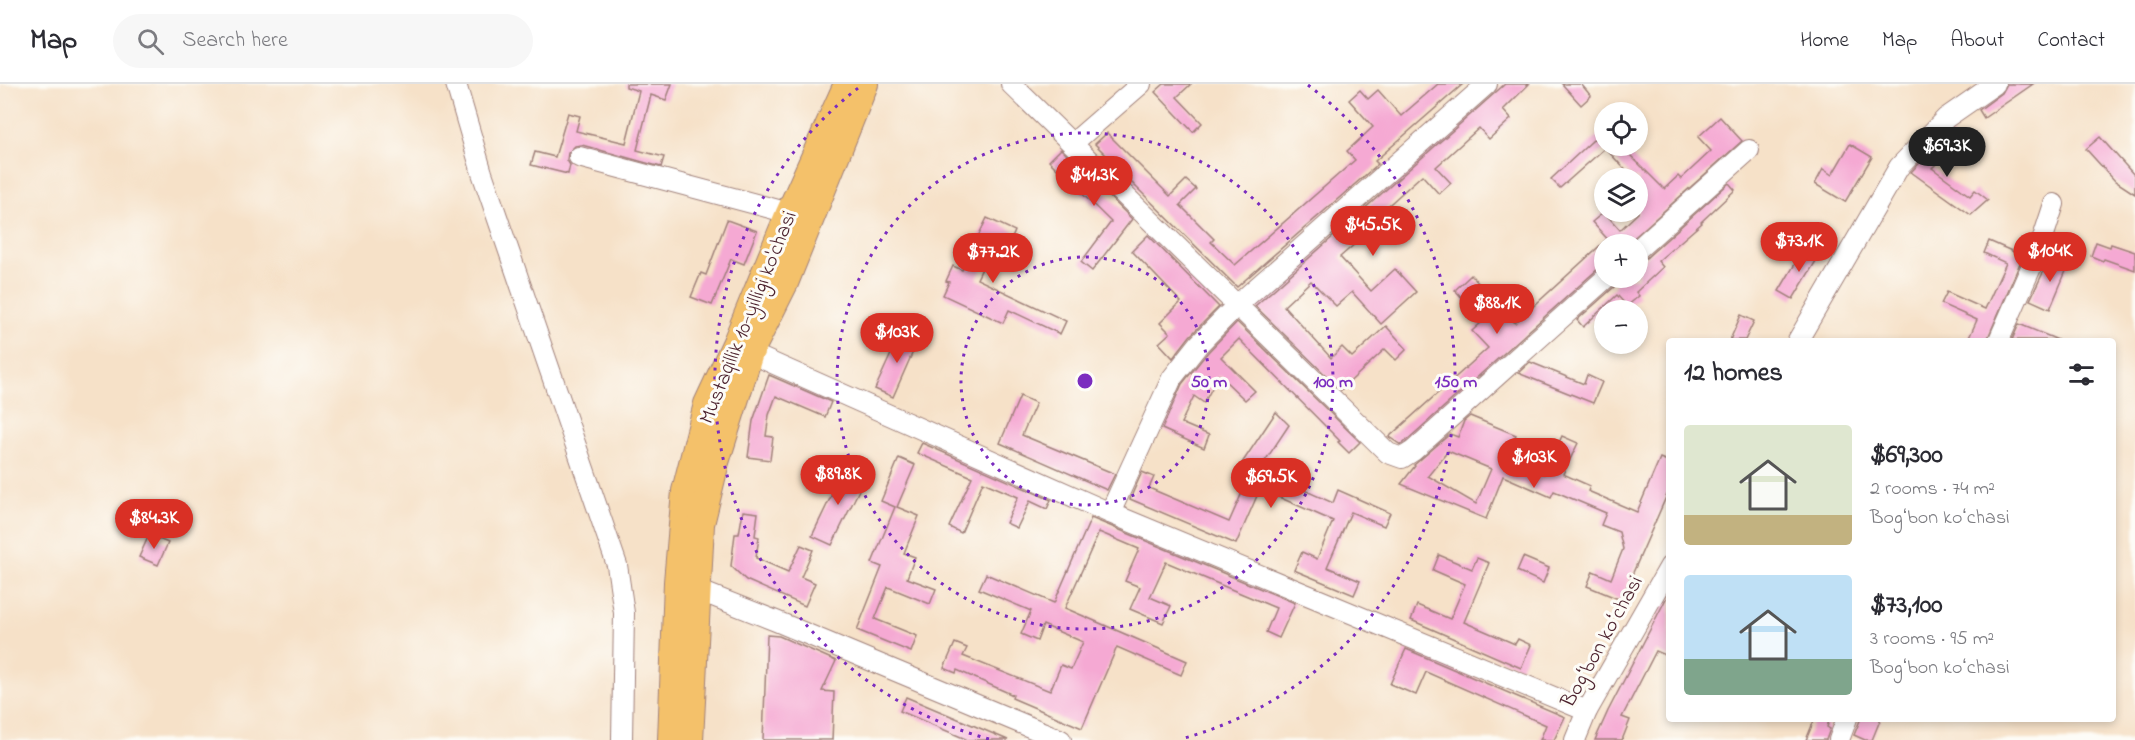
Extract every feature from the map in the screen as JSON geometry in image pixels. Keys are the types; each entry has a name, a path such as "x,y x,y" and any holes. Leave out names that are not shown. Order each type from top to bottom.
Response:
{"main road":[{"name":"Mustaqillik 10-yilligi ko'chasi","path":"690,740 685,491 707,404 847,84"},
{"name":"Mustaqillik 10-yilligi ko'chasi","path":"671,740 687,586 716,462 750,354 785,283 865,84"}],"street":[{"path":"456,84 482,173 616,565 624,613 622,740"},
{"path":"1011,84 1388,453 1402,459 1595,288"},
{"path":"1073,143 1141,84"},
{"path":"1110,513 1172,378 1199,344 1237,305 1487,84"},
{"path":"1799,338 1899,167 1946,118 1995,84"},
{"path":"1648,240 1749,150"},
{"path":"579,157 789,213"},
{"path":"2000,338 2040,247 2054,204"},
{"path":"750,354 1110,513 1587,711"},
{"name":"Bogʻbon koʻchasi","path":"1575,740 1587,711 1666,573"},
{"path":"687,586 787,625 1061,740"},
{"path":"1839,740 1846,722"}],"building":[{"path":"626,84 672,84 666,100 651,95 637,150 664,157 661,167 582,145 575,146 568,153 567,160 570,165 568,174 531,165 535,152 555,157 568,113 580,116 576,131 626,143 639,91 626,87"},
{"path":"1164,84 1191,84 1177,97 1202,123 1193,132 1155,92"},
{"path":"1438,84 1463,84 1375,161 1378,164 1237,287 1095,144 1107,133 1170,196 1186,180 1196,189 1180,205 1214,239 1211,242 1235,265 1355,160 1347,151 1373,127 1349,100 1360,90 1368,99 1378,90 1401,116"},
{"path":"1505,84 1529,84 1503,110 1511,119 1489,139 1479,128 1436,167 1451,183 1439,194 1422,175 1360,231 1364,236 1340,257 1371,291 1395,269 1416,292 1381,324 1352,292 1336,306 1311,281 1284,306 1331,358 1342,347 1352,357 1386,326 1407,349 1396,360 1385,349 1341,390 1255,306"},
{"path":"1562,84 1581,84 1591,96 1581,105"},
{"path":"2007,84 2033,84 1984,118 1979,110 2002,93"},
{"path":"1720,117 1742,141 1638,234 1603,234 1592,222 1613,222 1620,230 1628,222 1648,222 1648,173 1664,189 1678,176 1681,179 1711,151 1698,137"},
{"path":"1949,133 1959,143 1932,168 1970,196 1975,190 1988,200 1971,215 1911,172"},
{"path":"2100,137 2135,176 2135,194 2115,181 2086,149"},
{"path":"1594,139 1594,156 1596,156 1560,188 1551,179"},
{"path":"1850,144 1872,157 1845,202 1815,184 1823,169 1832,175"},
{"path":"1061,149 1132,219 1092,271 1081,262 1111,222 1049,161"},
{"path":"1612,156 1631,156 1643,168 1624,168"},
{"path":"1729,183 1735,190 1702,223 1658,261 1663,267 1648,281 1648,256"},
{"path":"987,218 1015,231 1009,245 996,239 977,279 1066,321 1060,334 1009,310 1003,323 943,295 953,266 962,270"},
{"path":"727,220 757,231 744,264 731,259 712,305 691,297 701,273 706,275"},
{"path":"1148,235 1219,307 1190,336 1173,358 1159,343 1170,333 1160,323 1181,302 1132,251"},
{"path":"1989,241 2023,256 1988,338 1969,338 1977,320 1941,304 1947,292 1985,309 2006,263 1984,253"},
{"path":"2096,242 2135,252 2135,270 2091,256"},
{"path":"1805,247 1819,256 1793,299 1779,291"},
{"path":"1594,251 1594,273 1401,445 1389,437 1488,348 1472,331 1483,321 1455,290 1471,275 1515,323"},
{"path":"2051,256 2069,264 2050,309 2030,300"},
{"path":"1613,288 1640,288 1636,292 1639,296 1634,300 1622,300 1617,295 1612,300 1599,300"},
{"path":"1594,305 1594,317 1583,327 1577,320"},
{"path":"1741,315 1754,321 1746,338 1731,338"},
{"path":"1237,322 1360,442 1349,453 1338,442 1340,441 1239,339 1221,357 1255,391 1245,400 1219,375 1204,403 1194,396 1181,423 1209,435 1204,448 1162,429 1182,384"},
{"path":"2019,324 2053,338 2013,338"},
{"path":"902,330 919,338 893,397 875,389"},
{"path":"1530,362 1584,384 1587,375 1602,382 1593,403 1518,373"},
{"path":"769,375 831,402 825,417 776,396 769,415 766,436 773,437 770,460 748,457 753,421"},
{"path":"1020,396 1036,403 1022,435 1115,474 1107,490 1000,443"},
{"path":"1276,412 1289,425 1259,470 1333,503 1338,490 1390,513 1384,526 1351,512 1327,567 1360,581 1354,595 1294,570 1302,552 1317,559 1333,521 1260,489 1236,544 1130,499 1142,472 1154,477 1149,488 1229,522 1253,468 1242,463"},
{"path":"1470,416 1516,435 1506,458 1544,474 1562,436 1578,443 1563,474 1590,486 1588,491 1637,512 1660,458 1666,460 1666,497 1621,600 1587,586 1593,571 1611,579 1623,549 1619,532 1601,525 1606,513 1554,491 1551,497 1503,476 1486,519 1401,484 1414,465 1450,434 1458,437 1464,421","holes":["1448,451 1491,469 1476,504 1428,476"]},
{"path":"922,443 1051,500 1047,509 1030,501 1017,528 1006,523 1018,497 983,482 961,533 949,527 972,477 917,453"},
{"path":"899,458 915,465 897,507 919,516 904,553 915,557 907,578 936,589 930,604 888,587 875,619 917,636 911,652 857,630 882,567 872,563 895,507 881,501"},
{"path":"846,465 861,472 855,486 860,488 832,545 812,536"},
{"path":"743,511 758,513 755,536 759,537 756,558 788,572 801,545 813,550 801,577 815,583 805,606 746,580 731,566 735,534 739,534"},
{"path":"1091,518 1295,603 1279,638 1266,632 1276,608 1166,562 1150,597 1171,606 1163,623 1130,609 1140,587 1125,581 1139,549 1099,532 1065,608 1187,661 1181,675 1117,647 1082,728 1012,698 1013,695 957,670 956,673 944,668 955,643 967,648 963,656 1050,691 1061,665 1071,669 1083,642 1043,625 1037,641 1021,634 1031,611 979,589 986,574 1054,603"},
{"path":"149,535 168,543 158,565 139,557"},
{"path":"1439,555 1472,569 1477,558 1489,563 1464,622 1515,644 1518,639 1531,645 1521,668 1411,620 1417,605 1450,619 1465,584 1433,570"},
{"path":"1523,557 1549,568 1543,583 1517,571"},
{"path":"1666,599 1666,655 1656,651 1622,717 1630,720 1622,740 1595,740"},
{"path":"767,635 779,636 836,661 822,691 834,692 832,740 763,740"},
{"path":"1406,649 1565,717 1554,740 1540,740 1546,725 1426,672 1416,695 1390,684"},
{"path":"906,697 1008,740 968,740 900,711"},
{"path":"1813,722 1829,722 1827,727 1830,729 1826,740 1806,740"},
{"path":"1859,722 1879,722 1872,740 1865,740 1854,735"}]}
